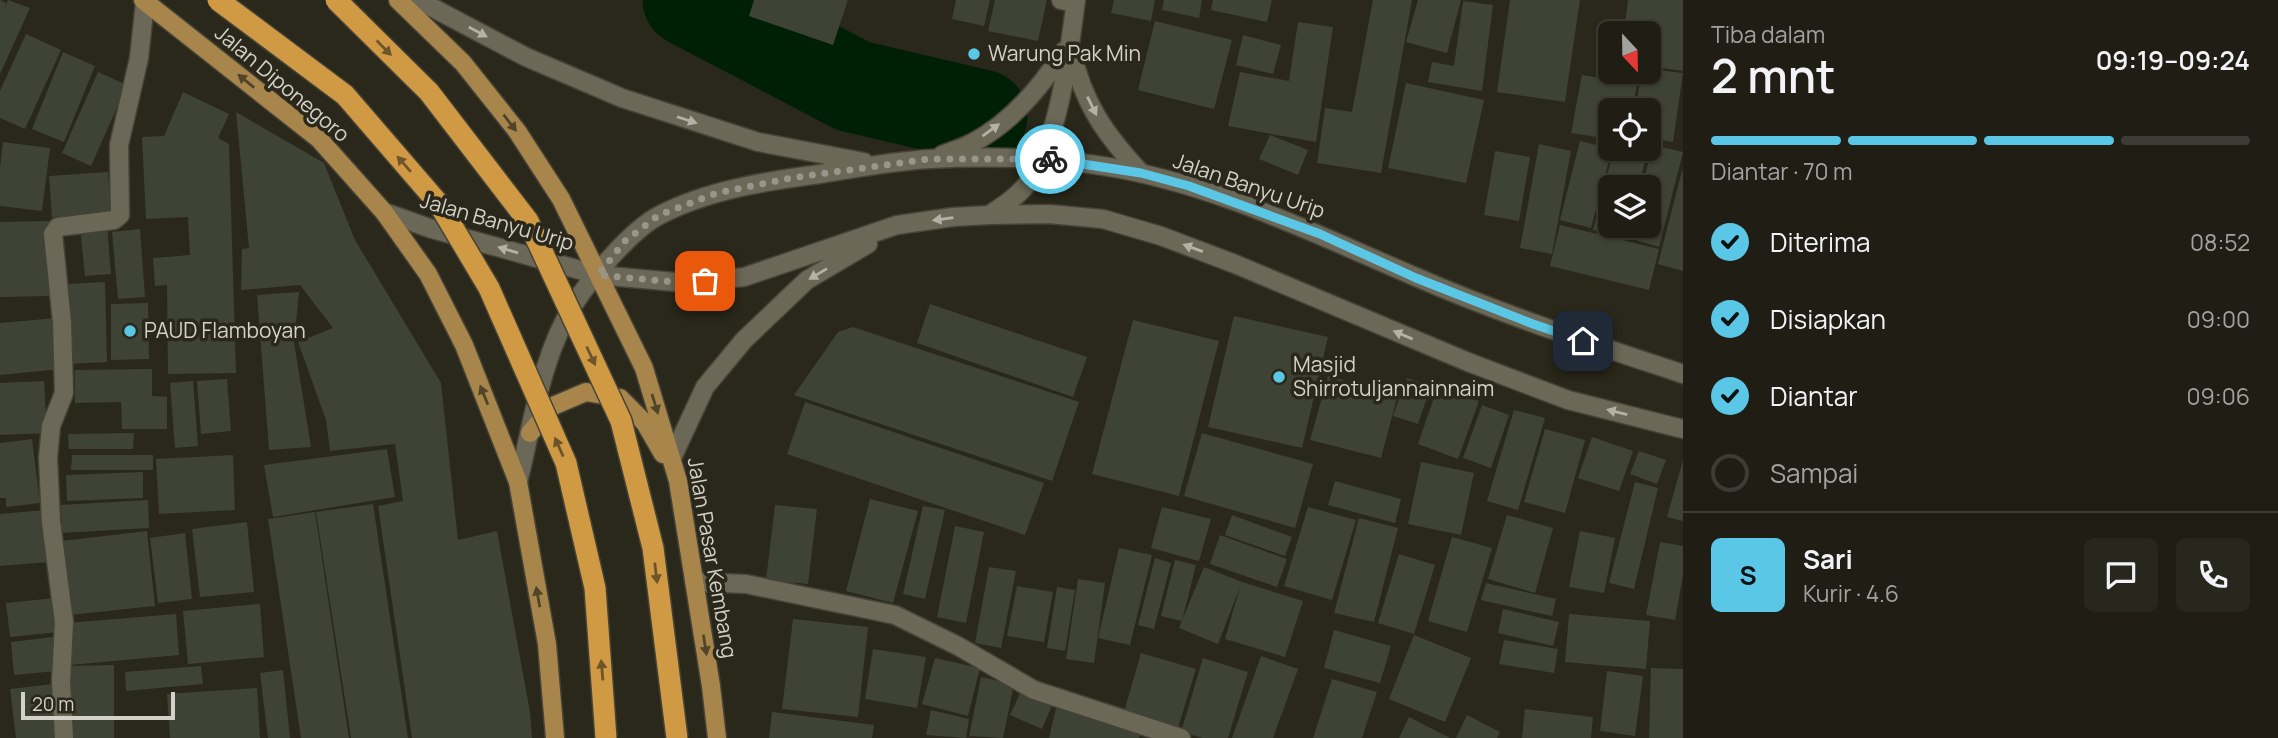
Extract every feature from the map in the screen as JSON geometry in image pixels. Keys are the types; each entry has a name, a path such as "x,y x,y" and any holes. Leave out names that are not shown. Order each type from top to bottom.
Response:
{"highway":[{"path":"218,0 345,95 439,204 489,288 566,463 595,588 606,738"},
{"path":"336,0 429,92 528,220 621,421 653,548 677,738"}],"main road":[{"path":"398,0 463,63 517,131 561,199 598,275"},
{"path":"418,0 526,57 622,98 758,142 881,165"},
{"path":"64,738 61,682 64,622 51,522 48,458 51,426 64,393 62,323 53,233 58,227 114,220 120,215 119,145 139,58 144,1"},
{"name":"Jalan Diponegoro","path":"144,1 319,139 384,212"},
{"path":"989,215 1015,197 1029,183 1043,159 1055,118 1070,42 1071,1"},
{"path":"929,159 973,143 1016,111 1049,73 1070,42"},
{"path":"1070,42 1077,76 1108,138 1141,173"},
{"name":"Jalan Banyu Urip","path":"530,433 557,335 575,302 625,241 659,215 705,197 791,178 929,159 1043,159 1141,173 1189,186 1320,234 1416,278 1520,319 1683,374"},
{"path":"384,212 428,274 464,345 518,482 547,643 555,738"},
{"name":"Jalan Banyu Urip","path":"384,212 432,229 598,275 686,283 744,276 898,225 989,215 1049,214 1103,219 1161,236 1235,264 1468,362 1568,400 1683,429"},
{"path":"672,458 705,387 744,340 807,280 898,225"},
{"name":"Jalan Pasar Kembang","path":"598,275 644,368 678,481 712,686 717,738"},
{"path":"518,482 530,433 553,406 586,393 620,398 645,423 678,481"},
{"path":"694,582 746,584 895,615 958,646 1034,690 1181,738"}],"building":[{"path":"0,0 6,3 3,11 8,0 30,8 0,74"},
{"path":"754,0 848,0 833,45 749,16"},
{"path":"956,0 990,0 984,26 952,19"},
{"path":"995,0 1047,0 1038,41 988,31"},
{"path":"1114,0 1155,0 1151,21 1111,13"},
{"path":"1164,0 1202,0 1199,18 1162,10"},
{"path":"1213,0 1272,0 1267,22 1211,10"},
{"path":"1373,0 1412,0 1381,173 1317,163 1325,108 1352,112"},
{"path":"1418,0 1461,0 1447,53 1406,42"},
{"path":"1510,0 1580,0 1565,102 1497,92"},
{"path":"1628,0 1683,0 1683,71 1661,68 1661,21 1625,21"},
{"path":"1463,1 1493,5 1482,91 1428,82 1432,62 1454,66"},
{"path":"1155,21 1232,40 1214,109 1138,90"},
{"path":"1298,22 1333,27 1316,142 1228,126 1240,72 1289,81"},
{"path":"26,34 61,50 25,129 0,118 0,91"},
{"path":"1243,35 1281,45 1273,74 1236,65"},
{"path":"63,52 95,66 64,142 32,129"},
{"path":"1661,70 1683,73 1673,142 1661,140 1661,98 1638,98 1639,84 1661,84"},
{"path":"98,72 127,85 91,166 62,153"},
{"path":"1582,75 1598,78 1598,84 1637,84 1634,98 1598,98 1598,137 1571,133"},
{"path":"1406,83 1484,100 1466,183 1388,168"},
{"path":"183,92 229,114 218,138 229,144 236,373 168,374 167,285 155,286 153,258 190,255 188,217 146,219 142,137 164,136"},
{"path":"236,112 324,163 355,240 441,383 458,540 497,531 530,712 532,738 412,738 378,506 403,501 395,444 330,451 326,420 298,342 333,328 300,285 241,290 242,249 249,248"},
{"path":"1270,135 1308,150 1298,175 1259,159"},
{"path":"1580,141 1598,146 1598,161 1609,161 1605,175 1598,175 1598,202 1591,228 1560,220"},
{"path":"3,142 50,148 42,211 0,206"},
{"path":"1539,144 1571,151 1552,254 1520,248"},
{"path":"1661,147 1683,152 1659,247 1629,238 1661,238 1661,175 1645,175 1649,161 1661,161"},
{"path":"1495,151 1530,157 1519,221 1484,215"},
{"path":"1611,161 1645,161 1641,175 1607,175"},
{"path":"1683,171 1683,271 1658,264"},
{"path":"108,172 111,213 52,217 49,176"},
{"path":"1598,211 1598,231 1593,230"},
{"path":"49,221 51,296 0,297 0,222"},
{"path":"107,225 111,274 85,276 80,227"},
{"path":"1560,225 1598,234 1598,238 1614,238 1659,249 1649,290 1550,266"},
{"path":"140,229 145,297 118,299 112,232"},
{"path":"105,282 107,362 70,364 68,284"},
{"path":"299,292 294,342 311,447 269,450 257,295"},
{"name":"PAUD Flamboyan","path":"148,303 149,359 111,360 111,304"},
{"path":"930,304 1087,357 1073,397 917,343"},
{"path":"1234,316 1328,337 1302,448 1208,427"},
{"path":"56,318 61,369 0,375 0,323"},
{"path":"1133,320 1219,341 1179,496 1092,474"},
{"path":"853,327 1079,402 1052,481 794,395 838,332"},
{"path":"152,369 152,396 167,397 167,429 122,429 121,402 75,403 75,370"},
{"path":"1328,376 1398,394 1381,458 1310,440"},
{"path":"1407,378 1431,386 1418,424 1393,416"},
{"path":"227,379 231,431 201,434 197,381"},
{"path":"44,381 47,433 0,435 0,383"},
{"path":"193,381 198,446 175,448 170,383"},
{"path":"1438,386 1479,401 1458,459 1418,444"},
{"path":"805,402 1044,483 1025,535 787,454"},
{"path":"1482,405 1509,415 1491,468 1463,458"},
{"path":"1514,410 1545,418 1518,510 1487,501"},
{"path":"1545,429 1585,440 1565,513 1524,502"},
{"path":"134,433 133,449 69,449 68,434"},
{"path":"1202,433 1313,464 1295,528 1184,496"},
{"path":"1592,437 1633,451 1619,491 1578,478"},
{"path":"32,439 40,503 6,507 6,498 0,498 0,443"},
{"path":"387,449 395,497 273,517 264,465"},
{"path":"1639,451 1666,460 1657,484 1630,474"},
{"path":"72,455 153,455 153,470 71,470"},
{"path":"233,455 235,510 159,514 156,459"},
{"path":"1683,460 1683,521 1667,517"},
{"path":"1421,462 1474,473 1461,535 1408,524"},
{"path":"143,472 143,498 67,501 66,475"},
{"path":"1335,481 1401,499 1395,523 1328,505"},
{"path":"1635,482 1658,488 1634,589 1609,583"},
{"path":"870,499 918,511 893,603 846,591"},
{"path":"148,500 149,528 62,533 61,505"},
{"path":"373,504 408,738 351,738 316,512"},
{"path":"775,505 817,509 808,584 766,580"},
{"path":"923,506 945,510 925,599 903,594"},
{"path":"1162,507 1211,519 1199,561 1151,548"},
{"path":"1308,507 1356,520 1332,600 1284,586"},
{"path":"45,510 49,562 0,566 0,514"},
{"path":"315,512 349,738 301,738 268,519"},
{"path":"1232,515 1292,537 1285,556 1225,535"},
{"path":"1507,515 1553,528 1535,593 1488,579"},
{"path":"1359,518 1398,528 1374,622 1334,613"},
{"path":"247,522 254,592 200,597 192,529"},
{"path":"955,526 984,532 966,623 937,617"},
{"path":"147,531 155,606 69,615 61,541"},
{"path":"1580,531 1615,538 1604,593 1569,587"},
{"path":"185,533 192,599 158,603 150,538"},
{"path":"1220,535 1287,559 1277,587 1210,564"},
{"path":"1452,537 1492,548 1467,632 1428,621"},
{"path":"1660,542 1683,546 1683,575 1675,620 1646,615"},
{"path":"1119,548 1152,555 1130,645 1098,638"},
{"path":"1399,554 1435,565 1414,634 1378,623"},
{"path":"1155,558 1171,563 1154,629 1138,625"},
{"path":"1175,560 1196,565 1182,621 1161,616"},
{"path":"989,567 1016,571 1001,648 975,643"},
{"path":"1204,567 1303,601 1285,657 1225,639 1240,587 1218,644 1179,628"},
{"path":"1078,579 1105,583 1094,663 1066,659"},
{"path":"1486,583 1556,599 1552,616 1481,600"},
{"path":"1017,586 1053,592 1044,642 1007,636"},
{"path":"1057,587 1075,590 1065,651 1047,648"},
{"path":"55,598 59,632 10,637 6,603"},
{"path":"260,604 264,657 188,664 183,611"},
{"path":"1503,609 1559,622 1553,646 1498,633"},
{"path":"176,614 179,655 70,665 67,623"},
{"path":"1569,614 1650,621 1646,669 1565,662"},
{"path":"793,619 868,627 858,717 782,709"},
{"path":"1334,630 1391,646 1380,683 1324,668"},
{"path":"1414,635 1471,658 1445,722 1389,699"},
{"path":"53,637 57,671 14,675 11,642"},
{"path":"1504,640 1558,649 1554,673 1499,664"},
{"path":"873,649 926,657 917,708 865,699"},
{"path":"1141,653 1196,669 1178,728 1124,712"},
{"path":"1261,656 1298,669 1273,738 1232,738"},
{"path":"935,658 980,668 968,716 922,704"},
{"path":"1203,658 1248,672 1228,738 1203,738 1181,732"},
{"path":"114,665 114,738 69,738 68,666"},
{"path":"201,666 203,684 126,691 125,672"},
{"path":"1651,668 1683,669 1683,738 1649,738"},
{"path":"283,670 290,738 268,738 260,673"},
{"path":"1607,671 1643,676 1635,736 1600,731"},
{"path":"981,677 1014,684 1003,738 969,736"},
{"path":"1332,679 1377,692 1362,738 1313,738"},
{"path":"54,684 60,738 16,738 10,689"},
{"path":"257,688 260,738 170,738 167,694"},
{"path":"1022,689 1053,703 1042,729 1010,715"},
{"path":"1057,704 1140,731 1139,738 1049,738"},
{"path":"1525,709 1593,717 1591,738 1522,738"},
{"path":"931,710 969,719 966,738 926,735"},
{"path":"772,712 874,725 872,738 769,738"},
{"path":"1467,715 1500,732 1497,738 1456,738"},
{"path":"1409,717 1450,738 1399,738"}],"waterway":[{"path":"689,0 853,86 981,116"}],"way so far":[{"path":"705,281 686,283 598,275 625,241 659,215 717,193 791,178 929,159 1050,159"}],"place":[{"name":"Warung Pak Min","path":"974,54"},
{"name":"PAUD Flamboyan","path":"130,331"},
{"name":"Masjid Shirrotuljannainnaim","path":"1279,377"}],"route":[{"path":"1050,159 1141,173 1189,186 1320,234 1416,278 1583,341"}]}
